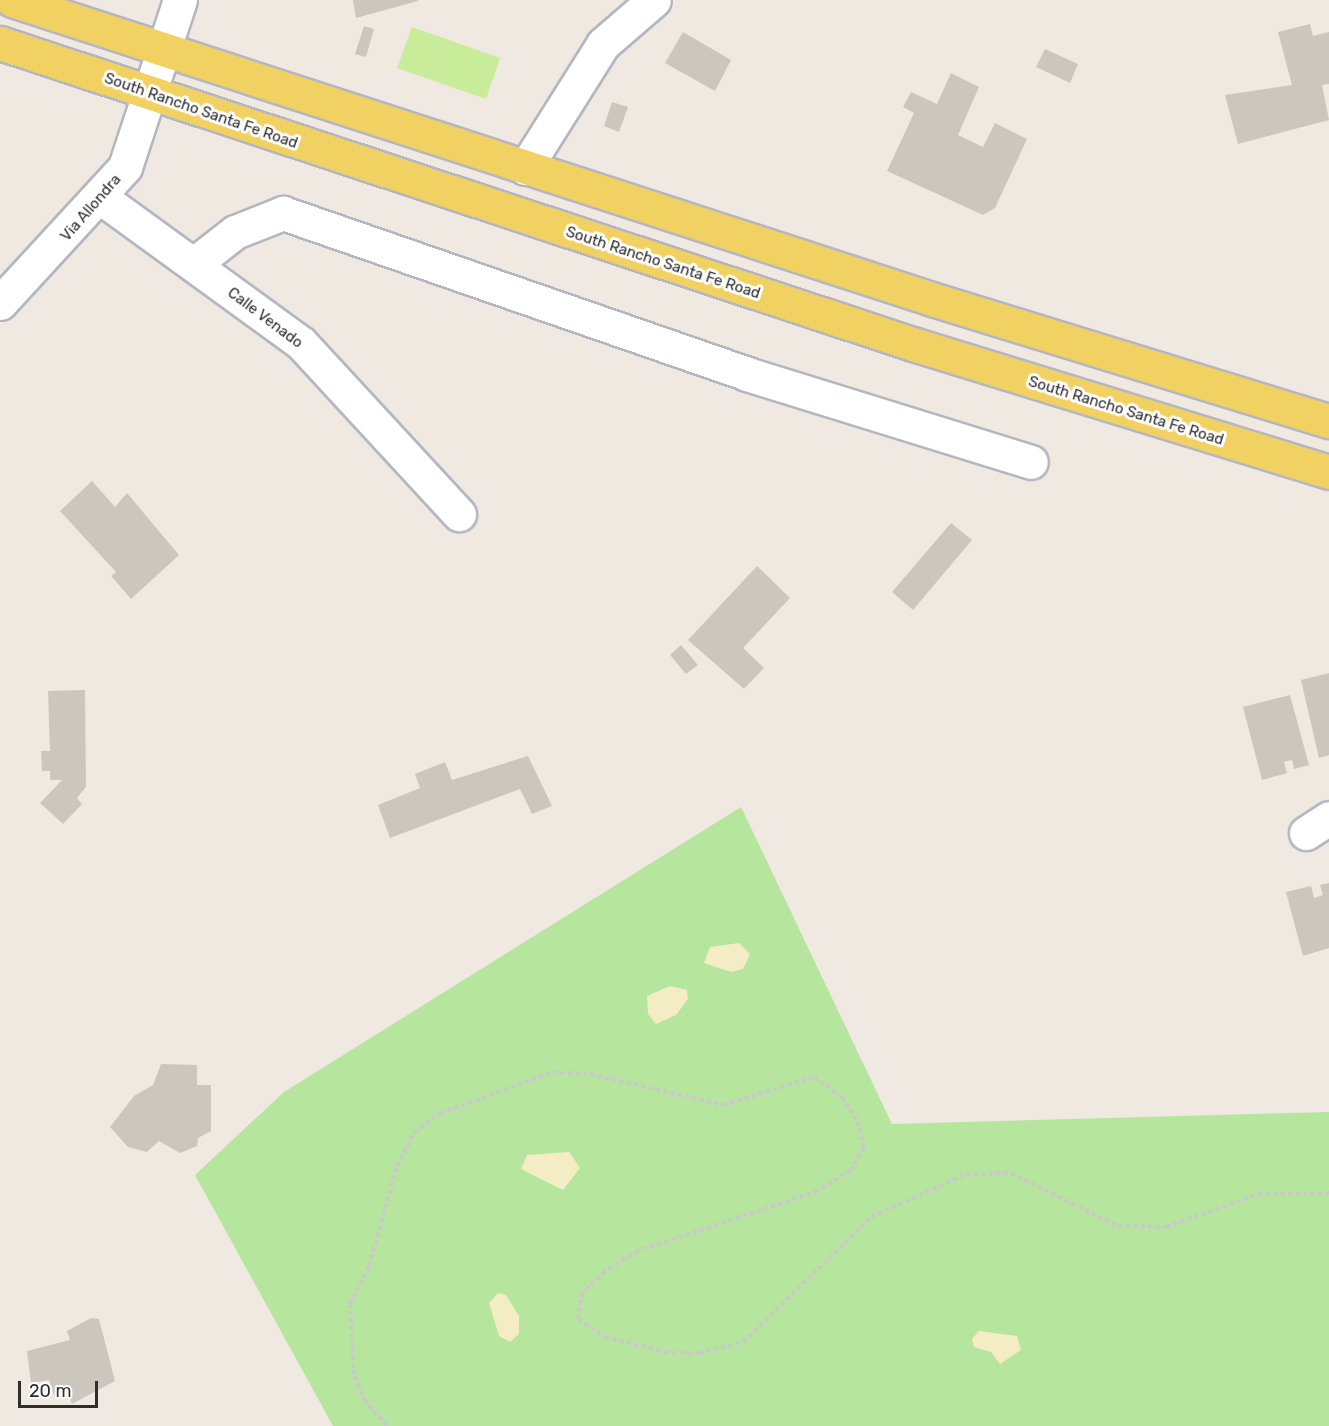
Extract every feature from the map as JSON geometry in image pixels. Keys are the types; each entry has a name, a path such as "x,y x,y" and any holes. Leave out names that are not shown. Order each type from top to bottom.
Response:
{"main road":[{"path":"12,0 525,168 1329,421"},
{"name":"South Rancho Santa Fe Road","path":"0,43 913,344 1329,472"}],"street":[{"name":"Via Allondra","path":"0,303 126,167 180,0"},
{"path":"525,168 603,44 654,0"},
{"name":"Calle Venado","path":"100,197 301,343 459,514"},
{"path":"194,264 235,232 283,213 747,374 1031,462"}],"path":[{"path":"387,1426 365,1401 354,1375 350,1304 369,1266 397,1166 414,1133 440,1113 553,1072 590,1074 723,1106 814,1077 842,1097 857,1121 864,1147 851,1170 818,1191 638,1251 605,1270 582,1293 578,1319 605,1337 665,1352 699,1353 743,1342 871,1217 966,1174 1011,1173 1118,1226 1166,1227 1258,1194 1329,1193"}],"green space":[{"path":"412,27 500,58 486,99 397,68"},
{"path":"741,807 892,1124 1329,1112 1329,1426 333,1426 195,1175 284,1092"}],"sand":[{"path":"739,943 750,954 743,969 731,972 704,963 710,947"},
{"path":"670,986 687,990 688,999 676,1015 656,1024 648,1014 647,996"},
{"path":"569,1152 580,1168 563,1190 521,1169 527,1155"},
{"path":"498,1293 506,1295 519,1316 519,1334 510,1342 499,1336 489,1303"},
{"path":"979,1331 1017,1336 1021,1350 1000,1364 991,1352 974,1347 972,1339"}],"building":[{"path":"353,0 418,0 418,1 356,18"},
{"path":"1310,24 1313,36 1329,32 1329,84 1322,85 1329,120 1238,144 1225,95 1292,85 1278,32"},
{"path":"364,26 374,29 366,57 355,54"},
{"path":"683,32 731,60 715,91 665,63"},
{"path":"1045,49 1078,64 1070,83 1036,67"},
{"path":"951,73 979,87 958,135 983,147 995,123 1027,139 995,208 983,215 887,171 914,113 903,107 911,92 937,104"},
{"path":"612,102 628,107 619,132 604,126"},
{"path":"92,481 115,507 127,493 179,555 131,599 111,576 116,572 60,511"},
{"path":"951,523 972,540 913,610 892,592"},
{"path":"757,566 790,598 743,648 764,668 744,689 688,640"},
{"path":"681,645 698,665 686,674 670,655"},
{"path":"1329,673 1329,755 1319,758 1301,680"},
{"path":"85,690 86,787 77,798 82,804 63,824 40,803 62,780 50,780 50,771 42,771 41,751 50,751 48,691"},
{"path":"1290,695 1309,765 1294,769 1292,760 1284,762 1287,773 1262,780 1243,707"},
{"path":"528,756 552,806 532,814 520,789 390,838 378,805 420,788 415,774 445,762 452,780"},
{"path":"1329,883 1329,948 1303,956 1286,892 1311,886 1314,898 1323,895 1320,885"},
{"path":"161,1064 197,1065 197,1085 211,1085 211,1131 198,1138 197,1146 180,1153 159,1141 147,1152 128,1147 110,1127 134,1096 153,1085"},
{"path":"91,1318 99,1319 115,1381 72,1404 68,1393 55,1398 49,1380 31,1383 27,1351 70,1340 67,1331"}]}
